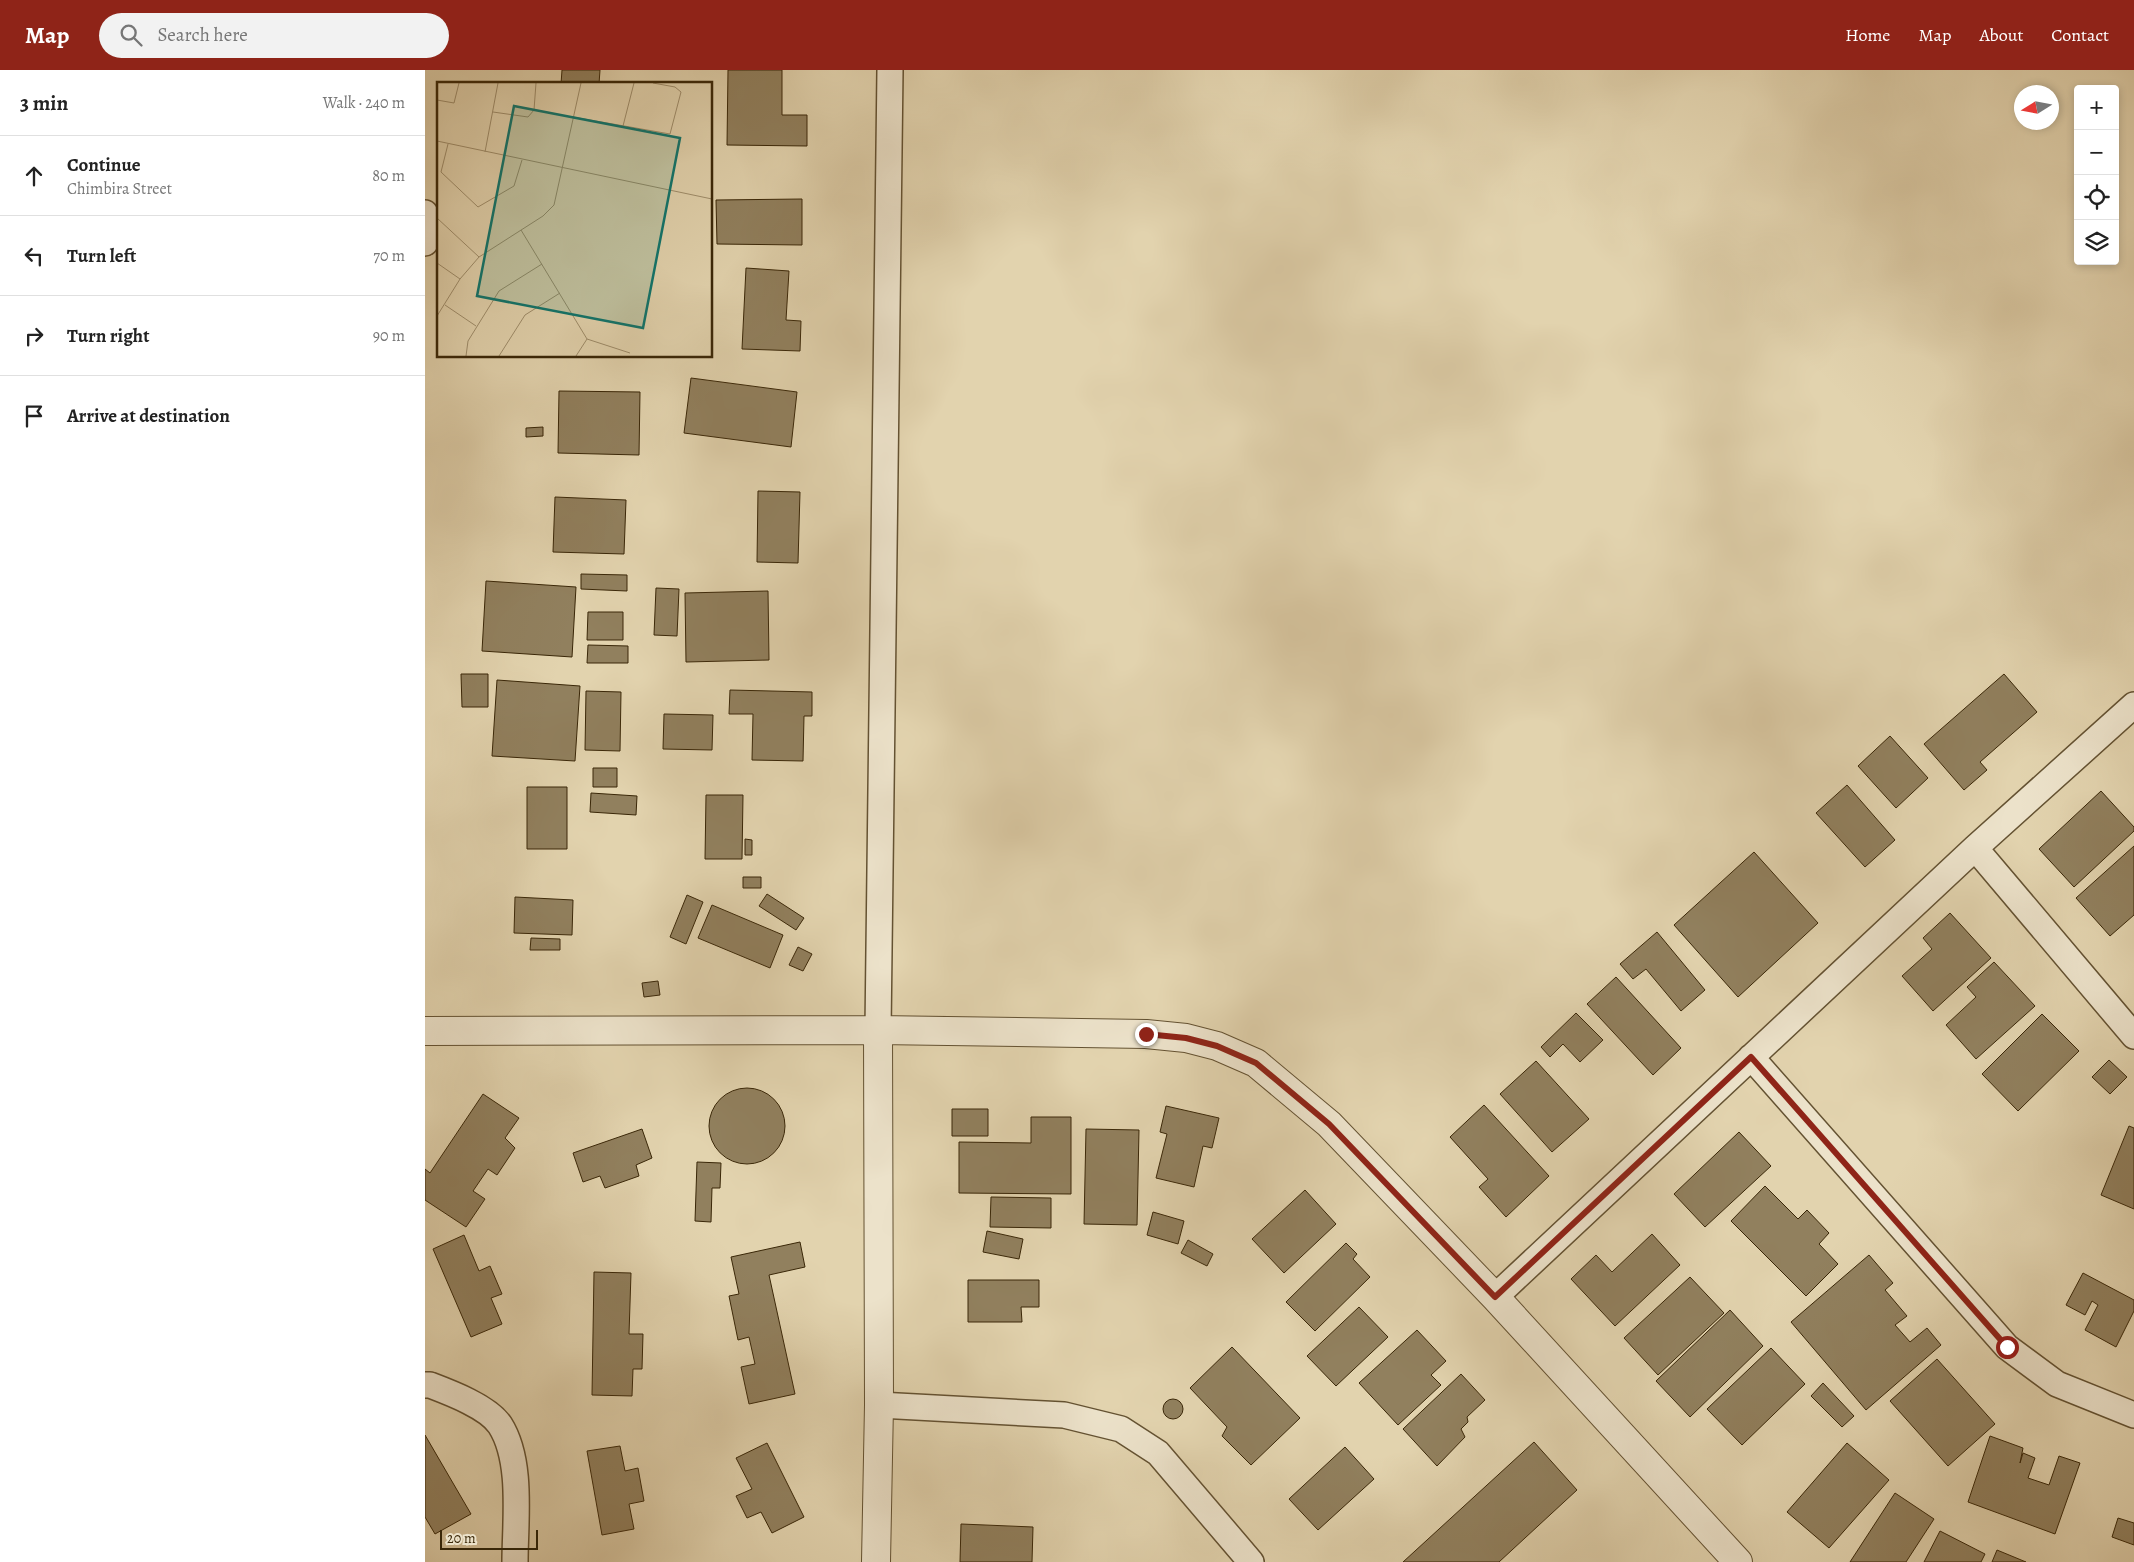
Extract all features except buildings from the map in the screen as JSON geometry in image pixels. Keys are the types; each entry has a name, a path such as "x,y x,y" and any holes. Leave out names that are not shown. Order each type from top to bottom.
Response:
{"street":[{"path":"876,1562 879,1405 878,1030 890,70"},
{"path":"425,213 425,243"},
{"path":"1495,1297 1975,848 2134,705"},
{"path":"1975,848 2134,1036"},
{"path":"425,1031 878,1030 1146,1034 1186,1038 1217,1046 1256,1063 1329,1124 1495,1297 1738,1562"},
{"path":"1751,1057 2007,1347 2057,1384 2134,1415"},
{"path":"425,1385 431,1385 466,1398 499,1424 514,1458 515,1562"},
{"path":"879,1405 1064,1415 1121,1430 1158,1453 1251,1562"}],"route":[{"path":"1146,1034 1186,1038 1217,1046 1256,1063 1329,1124 1495,1297 1751,1057 2007,1347"}]}
